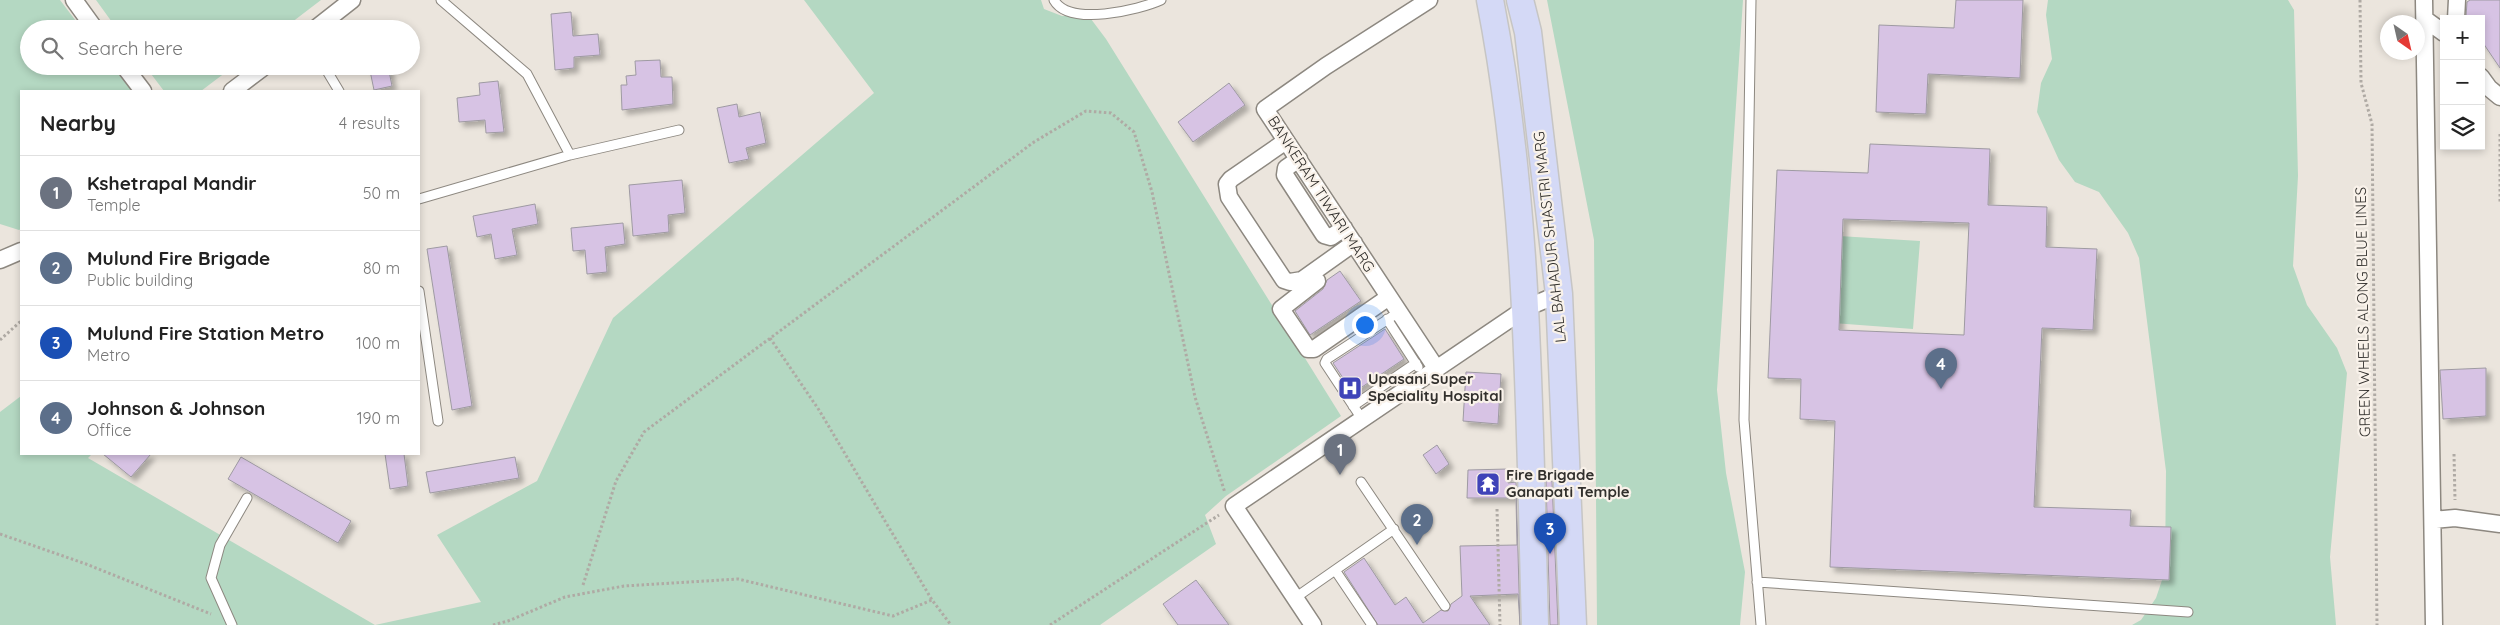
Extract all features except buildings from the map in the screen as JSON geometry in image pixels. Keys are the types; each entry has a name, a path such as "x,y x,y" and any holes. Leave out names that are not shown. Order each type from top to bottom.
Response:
{"main road":[{"name":"LAL BAHADUR SHASTRI MARG","path":"1490,0 1501,60 1526,308 1535,625"},
{"name":"LAL BAHADUR SHASTRI MARG","path":"1520,0 1528,32 1558,294 1573,625"}],"street":[{"path":"74,0 88,20"},
{"path":"326,20 352,0"},
{"name":"BANKERAM TIWARI MARG","path":"1429,0 1326,66 1265,109 1283,143 1386,299 1393,316 1436,368"},
{"path":"2424,0 2426,20 2434,625"},
{"path":"2456,15 2457,0"},
{"path":"2426,20 2440,30"},
{"path":"131,75 142,90"},
{"path":"233,90 253,75"},
{"path":"2485,82 2500,97"},
{"path":"1283,143 1227,184 1229,197 1284,280 1290,282 1302,280 1354,249"},
{"path":"1354,249 1284,305 1281,312 1306,348 1311,349 1386,299"},
{"path":"0,260 20,251"},
{"path":"1314,625 1234,506 1357,412 1436,368 1526,308 1558,294"},
{"path":"2433,520 2455,518 2500,524"}],"lane":[{"path":"441,0 527,74 570,154"},
{"path":"1054,0 1056,5 1066,10 1095,16 1152,5 1162,0"},
{"path":"1751,0 1744,420 1760,625"},
{"path":"329,75 338,90"},
{"path":"420,199 570,154 679,130"},
{"path":"420,304 438,421"},
{"path":"1393,316 1417,365 1357,412 1325,363 1328,359 1393,316"},
{"path":"1361,482 1446,606"},
{"path":"231,624 211,578 220,545 247,498"},
{"path":"1295,598 1394,529"},
{"path":"1335,570 1372,625"},
{"path":"1757,582 2188,612"}],"path":[{"name":"GREEN WHEELS ALONG BLUE LINES","path":"2360,0 2361,82 2372,124 2377,625"},
{"path":"583,585 616,480 644,432 1034,142 1086,111 1111,113 1134,132 1152,192 1195,397 1226,496 1234,506 1050,625"},
{"path":"2500,134 2500,203"},
{"path":"0,340 20,322"},
{"path":"770,338 819,410 932,600 950,625"},
{"path":"2454,454 2455,518"},
{"path":"1497,509 1500,625"},
{"path":"0,534 86,564 231,624"},
{"path":"493,625 573,596 624,586 738,579 893,616 932,600"}],"green space":[{"path":"0,0 60,0 75,20 20,20 20,75 119,75 131,90 20,90 20,230 0,224"},
{"path":"96,0 321,0 295,20 110,20"},
{"path":"804,0 1041,0 1044,9 1062,16 1088,15 1106,39 1341,416 1226,496 1205,515 1216,544 1100,625 375,625 481,602 437,535 537,481 613,318 874,93"},
{"path":"1547,0 1743,0 1717,390 1726,473 1745,572 1740,625 1597,625 1594,240"},
{"path":"2048,0 2288,0 2294,10 2298,176 2293,266 2307,305 2337,348 2347,373 2330,557 2336,625 2132,625 2141,620 2156,598 2165,571 2166,471 2139,258 2128,233 2099,192 2075,182 2059,160 2037,112 2041,83 2052,59 2046,15"},
{"path":"152,75 222,75 202,90 163,90"},
{"path":"1839,236 1920,241 1913,329 1833,323"},
{"path":"20,397 20,455 91,455 88,458 375,625 0,625 0,412"}],"place":[{"name":"Upasani Super Speciality Hospital","path":"1350,388"},
{"name":"Johnson & Johnson","path":"1941,389"},
{"name":"Kshetrapal Mandir","path":"1340,475"},
{"name":"Fire Brigade Ganapati Temple","path":"1488,484"},
{"name":"Mulund Fire Brigade","path":"1417,545"},
{"name":"Mulund Fire Station Metro","path":"1550,554"}]}
